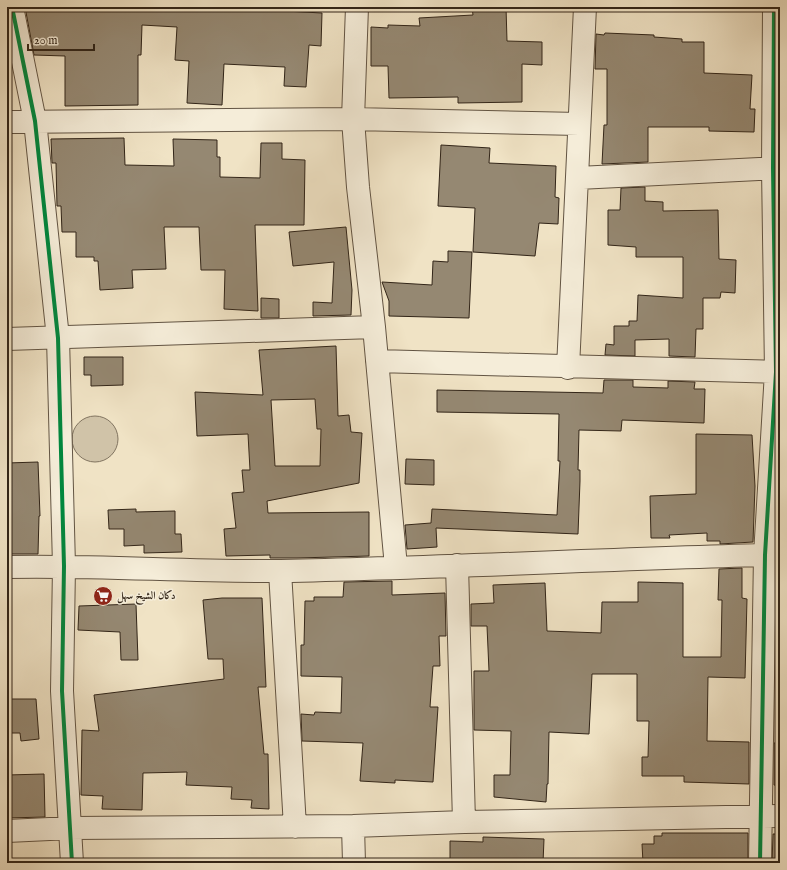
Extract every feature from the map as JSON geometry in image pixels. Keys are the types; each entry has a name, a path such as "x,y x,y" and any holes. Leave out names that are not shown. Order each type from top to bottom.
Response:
{"street":[{"path":"12,7 35,121 58,338 64,566 62,691 72,863"},
{"path":"357,7 353,119 358,187 374,327 396,567"},
{"path":"568,368 585,7"},
{"path":"760,863 770,817 772,620 765,555 778,372 774,7"},
{"path":"7,122 353,119 579,124"},
{"path":"578,178 776,168"},
{"path":"7,339 374,327"},
{"path":"377,361 568,368 778,372"},
{"path":"7,567 64,566 280,571 457,566 603,559 765,555"},
{"path":"457,566 464,822"},
{"path":"280,571 295,827"},
{"path":"7,831 71,828 295,827 464,822 770,817"},
{"path":"353,826 354,863"}],"shaded area":[{"path":"100,416 104,417 114,426 117,430 117,448 108,458 100,462 90,462 82,458 73,448 72,434 76,426 86,417"}],"building":[{"path":"25,7 211,7 322,13 321,46 309,45 306,87 284,86 285,67 224,64 222,105 187,103 189,61 175,60 177,27 142,25 141,55 138,55 138,105 65,106 65,56 34,55"},
{"path":"472,7 506,7 507,41 542,42 542,65 522,64 522,102 458,103 458,97 389,98 388,66 371,66 371,27 388,28 388,25 420,26 419,18 473,15"},
{"path":"605,33 654,35 654,37 682,39 682,42 704,42 704,73 752,75 750,109 755,109 754,132 709,131 709,127 648,127 648,162 602,164 604,125 607,125 607,69 595,69 596,34 604,35"},
{"path":"124,138 125,165 174,166 173,139 217,140 217,157 220,157 220,177 260,178 261,143 282,143 282,159 305,160 304,225 255,225 258,311 224,309 225,270 201,270 199,227 164,227 166,269 132,270 133,288 100,290 98,261 94,261 94,257 76,257 76,232 62,232 61,206 57,206 56,163 52,163 51,139"},
{"path":"441,145 490,148 489,163 556,166 555,197 559,198 558,224 539,223 535,256 473,252 475,208 438,206"},
{"path":"645,187 645,201 663,202 663,211 718,210 719,259 736,260 735,293 721,292 720,298 703,298 703,329 696,329 695,357 669,356 669,339 635,340 635,356 605,355 606,344 614,345 614,326 629,326 629,321 637,321 638,295 683,298 683,257 636,257 636,247 608,245 608,210 620,210 621,188"},
{"path":"346,227 352,290 351,315 313,316 313,302 332,303 334,262 293,266 289,232"},
{"path":"448,251 472,252 469,318 389,316 389,301 382,282 432,285 433,261 448,262"},
{"path":"261,298 279,299 279,318 261,318"},
{"path":"336,346 338,416 349,415 351,432 362,433 359,483 267,501 268,513 369,512 369,556 270,558 270,555 226,556 224,529 236,528 232,493 244,492 242,470 250,470 248,434 197,436 195,392 263,395 259,350","holes":["315,399 317,429 321,429 320,466 275,466 271,400"]},
{"path":"84,357 123,357 123,385 91,386 91,375 84,375"},
{"path":"604,380 633,380 633,387 668,388 668,381 695,382 694,389 705,389 704,423 622,420 621,431 579,430 578,470 580,470 580,481 578,534 436,528 437,547 407,549 405,525 431,523 432,509 557,515 560,461 558,461 559,414 437,412 437,390 603,393"},
{"path":"696,434 752,435 755,486 753,542 720,544 720,541 707,541 707,533 669,535 670,538 651,538 650,496 696,494"},
{"path":"406,459 434,460 434,485 405,484"},
{"path":"38,462 40,516 38,554 7,554 7,463"},
{"path":"136,509 136,512 175,511 175,534 181,534 182,552 144,553 144,545 124,546 124,529 109,529 108,510"},
{"path":"742,568 742,598 747,599 745,678 708,677 707,741 749,742 749,784 684,782 684,776 642,776 642,757 648,757 649,721 637,721 637,674 592,674 589,734 549,732 548,784 546,802 494,797 494,775 510,775 511,731 474,730 474,671 489,671 487,626 471,626 471,604 494,603 493,585 545,583 547,631 601,633 602,602 638,602 638,582 683,583 683,657 721,657 722,600 718,600 719,569"},
{"path":"392,581 392,595 445,593 446,636 439,636 440,666 433,666 430,707 438,707 433,782 395,780 395,783 360,781 363,743 302,741 301,714 314,715 315,712 341,713 342,677 301,676 301,645 304,645 305,601 314,601 314,597 343,597 344,582"},
{"path":"222,598 262,598 266,687 258,687 264,754 268,754 269,809 251,808 252,800 231,799 232,787 186,785 187,772 143,773 142,810 102,809 103,796 81,795 82,730 99,731 94,695 224,679 223,659 208,659 203,600"},
{"path":"136,604 138,660 121,660 120,632 78,630 79,606"},
{"path":"10,699 36,699 39,739 21,741 20,733 7,733 7,711 10,711"},
{"path":"774,743 780,743 780,786 774,785"},
{"path":"44,774 45,817 7,818 7,775"},
{"path":"662,833 748,833 748,863 643,863 642,844 654,844 654,836 662,836"},
{"path":"773,834 780,834 780,863 772,863"},
{"path":"483,837 544,839 543,863 450,863 450,841 483,842"}],"cycle path":[{"path":"12,7 35,121 58,338 64,566 62,691 72,863"},
{"path":"760,863 765,555 776,372 773,168 774,7"}],"place":[{"name":"دكان الشيخ سهل","path":"103,596"}]}
